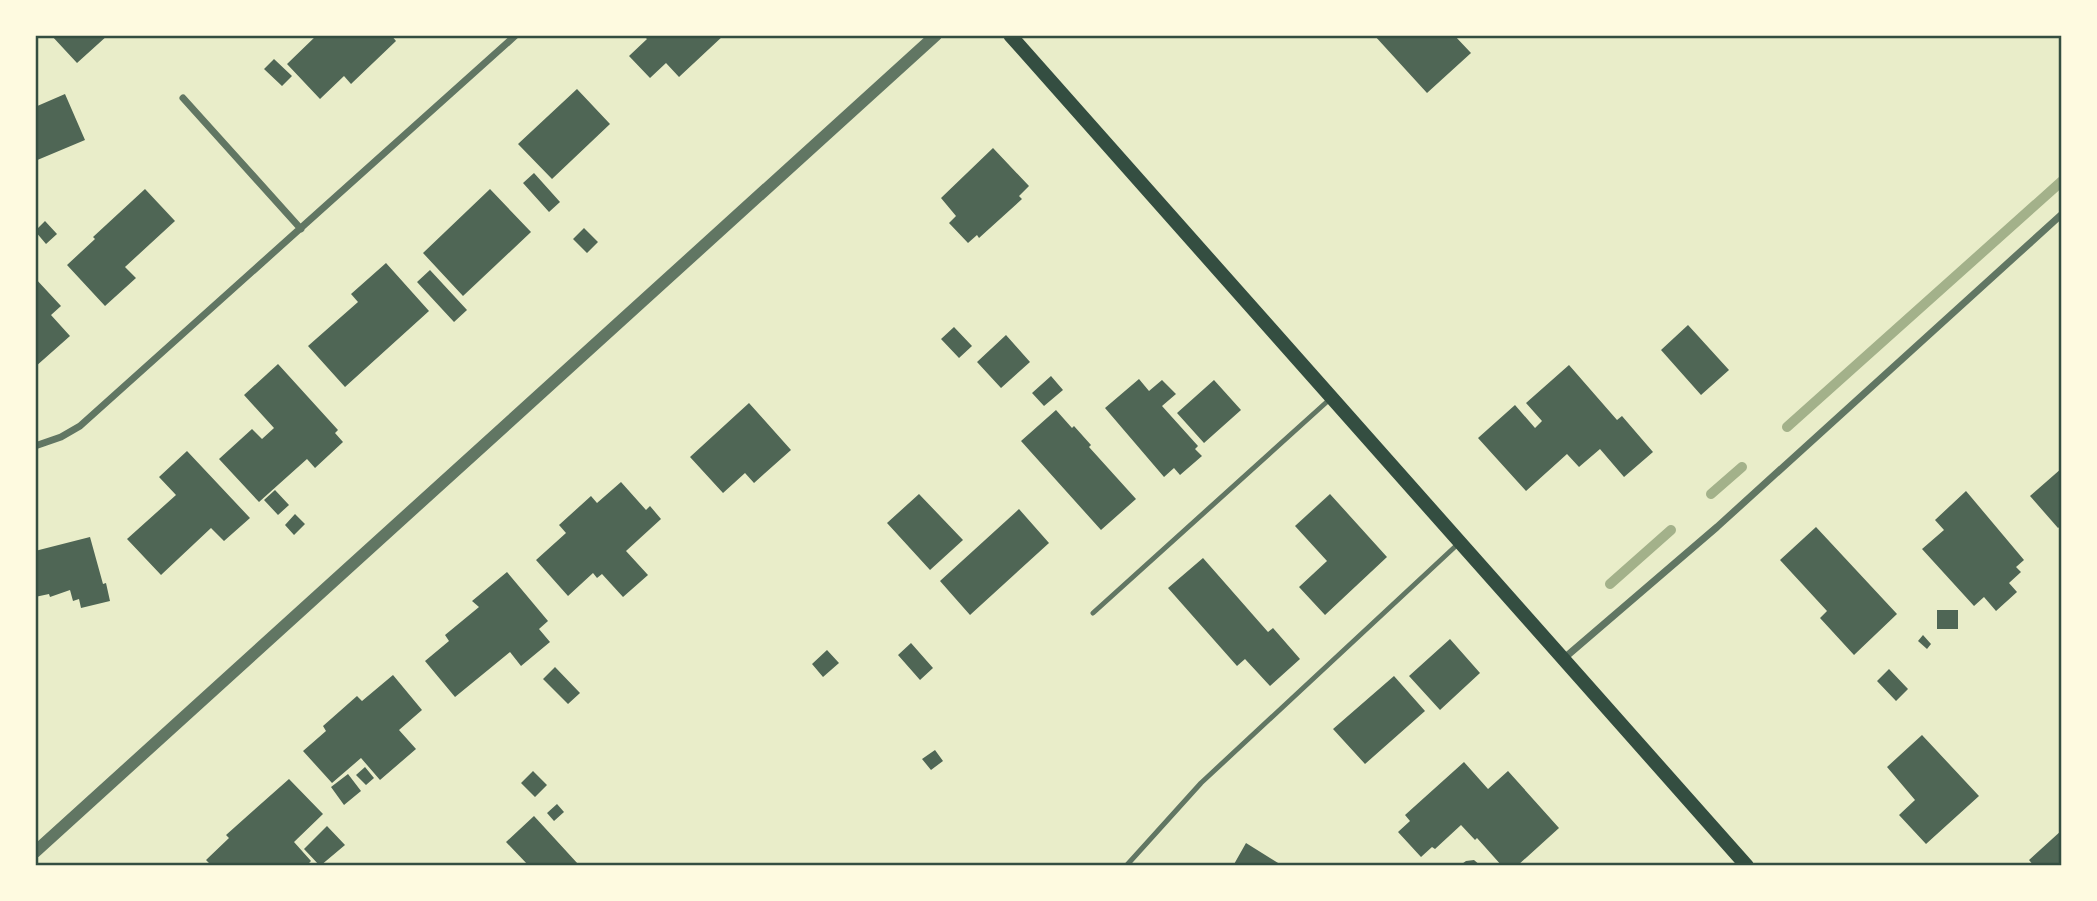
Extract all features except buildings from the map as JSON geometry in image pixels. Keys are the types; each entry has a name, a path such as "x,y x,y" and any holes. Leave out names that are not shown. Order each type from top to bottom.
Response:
{"main road":[{"path":"1010,35 1747,866"}],"street":[{"path":"35,446 61,437 80,426 516,35"},
{"path":"35,852 936,35"},
{"path":"183,98 301,229"},
{"path":"1563,660 1717,527 2062,214"}],"lane":[{"path":"1093,613 1332,397"},
{"path":"1125,866 1201,783 1460,543"}],"waterway":[{"path":"1787,427 2062,181"},
{"path":"1711,494 1742,467"},
{"path":"1610,584 1671,530"}]}
